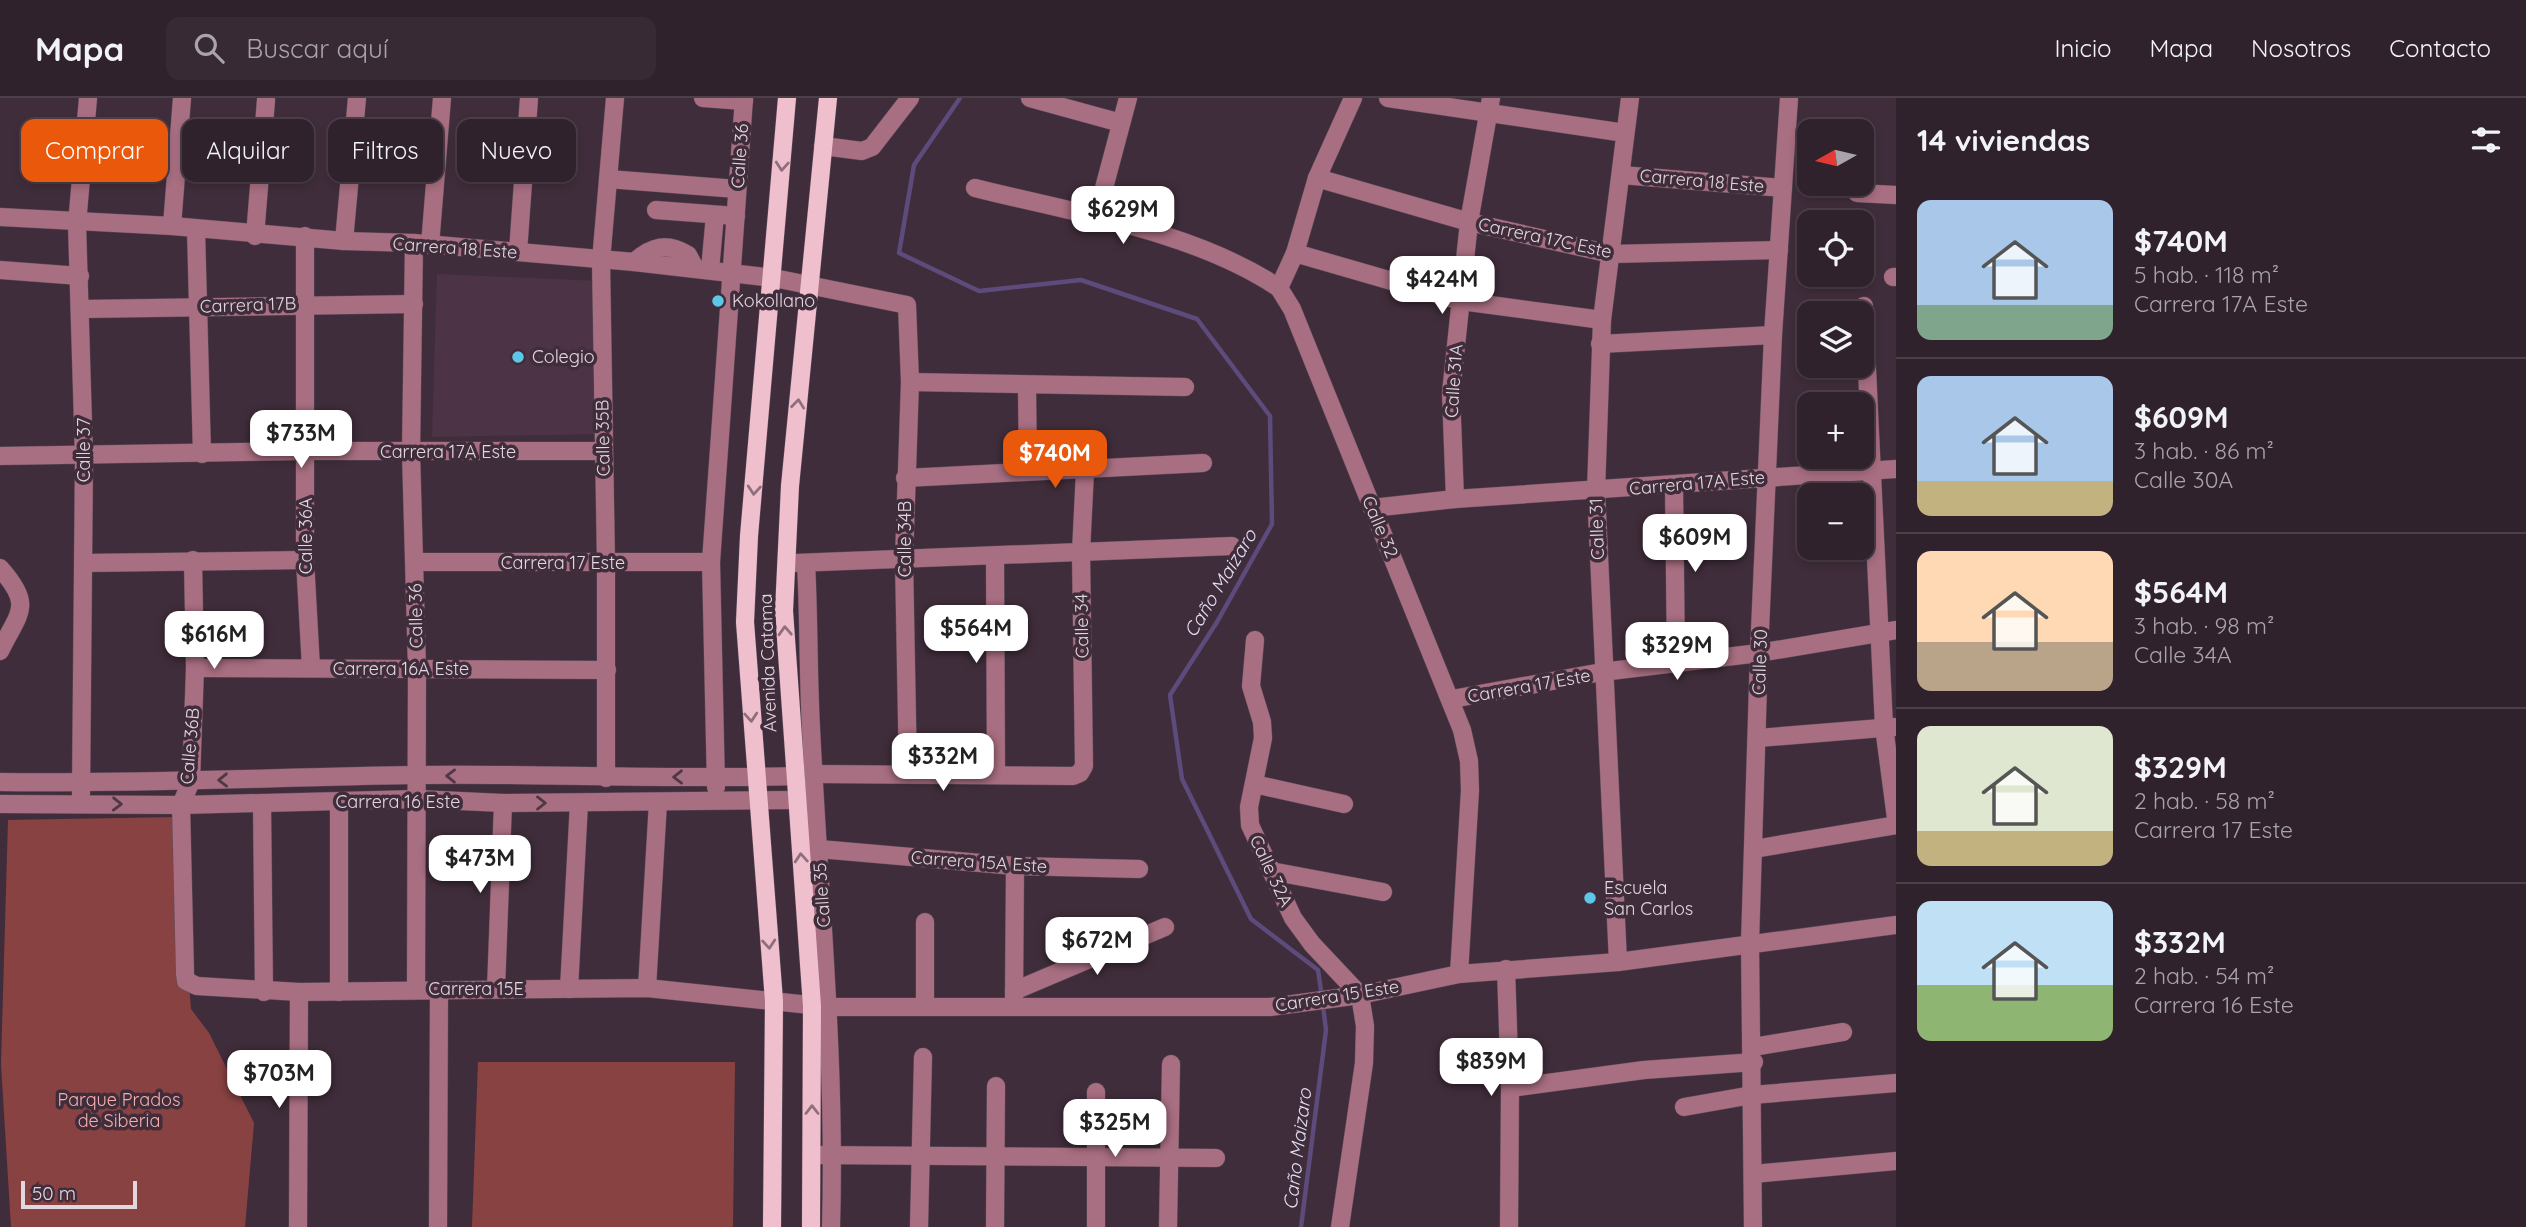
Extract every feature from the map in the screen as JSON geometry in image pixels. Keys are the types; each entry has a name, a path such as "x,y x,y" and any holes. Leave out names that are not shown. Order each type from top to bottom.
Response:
{"main road":[{"name":"Avenida Catama","path":"772,1227 774,1001 745,622 749,536 774,278 787,98"},
{"name":"Avenida Catama","path":"811,1227 820,1007 797,800 784,611 790,486 828,98"}],"street":[{"name":"Calle 37","path":"81,803 84,457 82,309 77,224 88,98"},
{"path":"172,226 182,98"},
{"path":"344,241 357,98"},
{"name":"Calle 36","path":"416,989 417,669 411,452 414,304 442,98"},
{"path":"517,252 529,98"},
{"name":"Calle 35B","path":"606,778 601,261 615,98"},
{"path":"703,98 744,100"},
{"path":"823,146 862,151 872,147 910,98"},
{"path":"1030,98 1121,123"},
{"path":"1096,218 1128,98"},
{"path":"975,188 1192,245 1258,274 1279,288 1295,253 1317,178 1353,98"},
{"path":"1388,98 1490,105 1625,133"},
{"name":"Calle 31","path":"1618,962 1602,672 1596,491 1602,320 1629,98"},
{"name":"Calle 30","path":"1753,1227 1750,943 1759,653 1773,335 1789,98"},
{"path":"255,236 266,100"},
{"name":"Calle 36","path":"716,801 712,562 744,100"},
{"name":"Calle 31A","path":"1455,499 1451,393 1469,222 1490,105"},
{"name":"Carrera 18 Este","path":"1621,175 1783,188"},
{"name":"Carrera 17C Este","path":"1317,178 1469,222 1611,254 1779,250"},
{"path":"608,179 737,189"},
{"path":"1874,194 1896,195"},
{"path":"656,210 736,216"},
{"path":"702,269 715,215"},
{"name":"Carrera 18 Este","path":"0,217 77,224 172,226 255,236 305,236 344,241 422,244 634,262 774,278 907,305"},
{"path":"196,230 202,454"},
{"name":"Calle 36A","path":"305,236 306,560 311,668"},
{"path":"1295,253 1461,301 1602,320"},
{"path":"0,270 80,276"},
{"name":"Calle 32","path":"1279,288 1292,309 1452,699 1462,730 1470,771 1459,974"},
{"name":"Carrera 17B","path":"82,309 414,304"},
{"name":"Calle 34B","path":"907,305 910,382 904,559 908,773"},
{"path":"1600,344 1773,335"},
{"path":"1867,378 1870,473 1889,631 1890,727 1896,818"},
{"path":"910,382 1185,387"},
{"path":"1027,386 1028,471"},
{"name":"Carrera 17A Este","path":"0,456 84,457 307,451 603,451"},
{"path":"905,478 1203,463"},
{"name":"Carrera 17A Este","path":"1372,508 1455,499 1674,486 1768,477 1870,473 1896,469"},
{"name":"Calle 34","path":"996,775 1073,776 1080,773 1084,766 1081,552 1085,471"},
{"path":"1674,486 1676,662"},
{"path":"786,563 1232,546"},
{"path":"814,774 996,775 995,556"},
{"name":"Calle 36B","path":"185,974 181,805 191,781 195,668 193,560"},
{"path":"84,563 306,560"},
{"name":"Carrera 17 Este","path":"415,562 712,562"},
{"name":"Calle 35","path":"806,563 819,849 820,1007 833,1156 831,1227"},
{"path":"0,568 19,593 22,606 0,651"},
{"name":"Carrera 17 Este","path":"1452,699 1602,672 1759,653 1889,631"},
{"name":"Calle 32A","path":"1255,640 1251,686 1262,722 1263,738 1249,807 1250,825 1293,918 1312,944 1360,995"},
{"name":"Carrera 16A Este","path":"195,668 607,670"},
{"path":"1758,737 1890,727"},
{"name":"Carrera 16 Este","path":"0,782 82,783 416,775 606,778 795,776"},
{"path":"1254,784 1344,804"},
{"name":"Carrera 16 Este","path":"0,804 181,805 417,799 503,803 797,800"},
{"path":"339,802 339,992"},
{"path":"647,988 658,802"},
{"path":"262,803 264,992"},
{"path":"496,989 503,803"},
{"path":"569,989 579,803"},
{"path":"1754,849 1896,825"},
{"name":"Carrera 15A Este","path":"819,849 1015,866 1139,869"},
{"path":"1015,866 1014,998 1165,927"},
{"path":"1271,871 1383,892"},
{"path":"925,922 926,1005"},
{"name":"Carrera 15 Este","path":"774,1001 820,1007 926,1005 1014,998 1270,1007 1360,995 1459,974 1506,968 1618,962 1896,925"},
{"path":"1506,968 1510,1088 1509,1227"},
{"name":"Carrera 15E","path":"185,974 187,981 197,986 264,992 647,988 774,1001"},
{"path":"438,1227 439,990"},
{"path":"298,1227 299,992"},
{"path":"1340,1227 1364,1063 1365,1026 1360,995"},
{"path":"1510,1088 1753,1054 1843,1032"},
{"path":"919,1227 923,1057"},
{"path":"1168,1227 1171,1064"},
{"path":"1684,1107 1752,1095 1896,1083"},
{"path":"995,1227 996,1086"},
{"path":"1096,1092 1096,1227"},
{"path":"812,1155 1216,1158"},
{"path":"1753,1174 1896,1161"}],"shaded area":[{"name":"Colegio","path":"437,274 600,281 602,434 432,437"}],"green space":[{"name":"Parque Prados de Siberia","path":"176,817 191,1009 209,1033 254,1123 245,1227 11,1227 1,1064 8,820"},
{"path":"478,1062 735,1062 733,1227 472,1227"}],"waterway":[{"name":"Caño Maizaro","path":"960,98 914,165 899,253 979,291 1081,280 1197,319 1270,416 1272,524 1217,622 1170,695 1182,779 1251,919 1318,970 1322,997"},
{"name":"Caño Maizaro","path":"1301,1227 1326,1030 1323,1006"}],"place":[{"name":"Kokollano","path":"718,301"},
{"name":"Colegio","path":"518,357"},
{"name":"Escuela San Carlos","path":"1590,898"}]}
